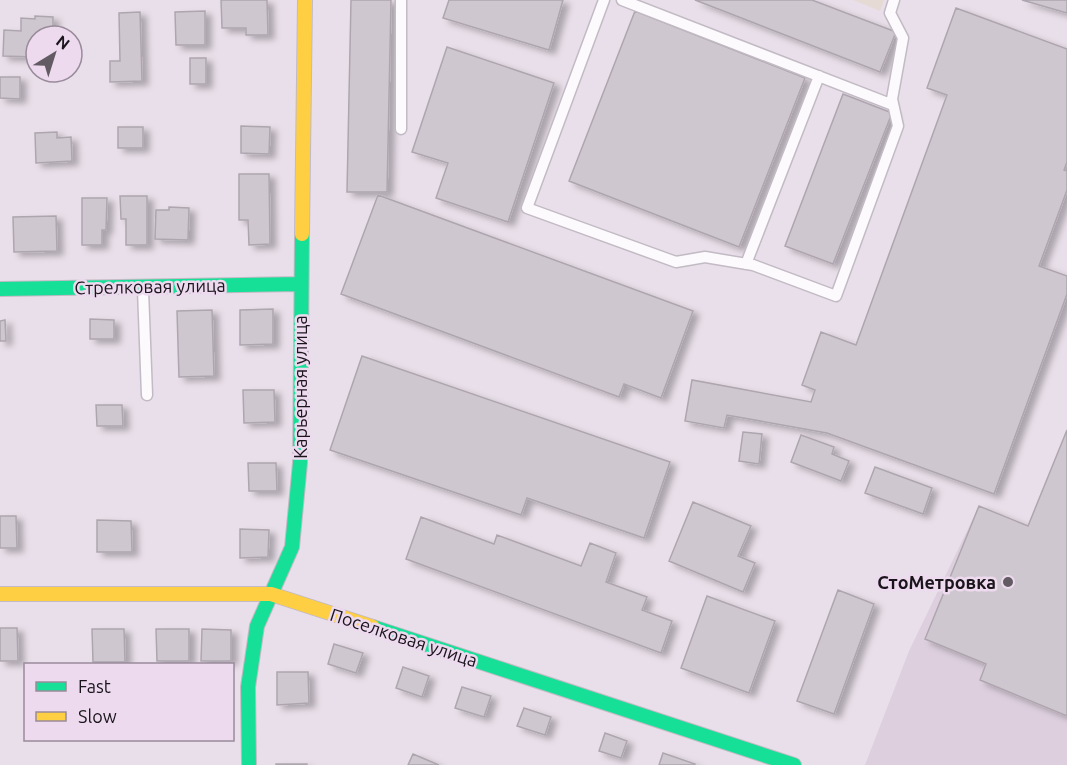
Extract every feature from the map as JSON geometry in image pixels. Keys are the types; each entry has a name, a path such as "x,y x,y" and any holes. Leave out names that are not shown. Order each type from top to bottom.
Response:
{"street":[{"name":"Карьерная улица","path":"249,765 248,687 257,626 292,547 300,463 300,284 305,0"},
{"name":"Стрелковая улица","path":"0,289 300,284"},
{"name":"Поселковая улица","path":"0,594 271,594 794,765"}],"lane":[{"path":"401,0 401,129"},
{"path":"604,0 527,208 675,262 705,257 746,264 836,296 898,126 893,105 903,38 890,13 894,0"},
{"path":"622,0 893,105"},
{"path":"746,264 819,76"},
{"path":"143,286 147,395"}],"shaded area":[{"path":"853,0 884,0 880,11"},
{"path":"1067,430 1067,765 865,765 909,651 979,506 1028,526"}],"building":[{"path":"221,0 267,0 268,35 246,35 246,28 222,28"},
{"path":"351,0 391,0 387,192 347,192"},
{"path":"449,0 563,0 549,50 443,18"},
{"path":"695,0 812,0 896,32 880,72"},
{"path":"1022,0 1067,0 1067,13"},
{"path":"956,8 1067,49 1067,162 1064,170 1067,171 1067,190 1039,266 1067,276 1067,294 994,494 827,433 727,415 724,428 685,421 692,380 811,402 815,390 802,385 821,332 856,345 947,95 927,88"},
{"path":"205,11 205,45 176,45 175,12"},
{"path":"635,11 805,78 739,247 569,181"},
{"path":"140,12 142,81 110,82 110,61 120,61 119,13"},
{"path":"35,16 53,17 53,24 24,24 24,57 3,56 4,30 21,31 21,18 35,19"},
{"path":"447,47 554,83 508,222 436,198 448,163 412,152"},
{"path":"190,58 206,58 206,84 190,84"},
{"path":"0,77 20,77 20,99 0,98"},
{"path":"843,94 892,113 833,264 785,246"},
{"path":"241,126 270,127 269,154 241,153"},
{"path":"118,127 143,127 143,148 118,148"},
{"path":"57,132 57,138 71,137 72,161 36,163 35,133"},
{"path":"239,174 269,174 270,244 249,245 248,220 239,220"},
{"path":"378,195 693,311 661,398 624,384 619,397 341,294"},
{"path":"120,196 147,196 147,245 126,245 126,219 121,219"},
{"path":"82,198 107,198 106,230 102,230 102,245 82,245"},
{"path":"169,207 189,208 188,240 155,239 156,210 169,210"},
{"path":"56,216 57,251 14,252 13,217"},
{"path":"273,309 273,344 240,345 240,310"},
{"path":"212,310 214,376 179,377 177,311"},
{"path":"90,319 114,320 114,339 90,339"},
{"path":"5,320 6,341 0,341 0,321"},
{"path":"362,356 670,462 644,538 527,498 521,515 330,450"},
{"path":"243,390 274,390 275,422 244,423"},
{"path":"96,405 122,405 123,426 97,426"},
{"name":"СтоМетровка","path":"1067,430 1067,716 980,680 986,664 925,639 979,506 1028,526"},
{"path":"743,432 762,434 759,464 739,461"},
{"path":"801,435 834,447 832,454 849,461 841,481 791,462"},
{"path":"248,463 276,463 277,491 249,491"},
{"path":"875,467 932,488 923,514 865,493"},
{"path":"693,502 751,526 738,556 755,563 743,592 669,561"},
{"path":"0,516 16,516 17,548 0,548"},
{"path":"421,517 494,544 497,535 581,566 590,543 616,553 606,582 647,597 642,610 672,621 661,653 406,559"},
{"path":"97,520 131,521 132,552 97,552"},
{"path":"240,529 269,530 268,557 240,558"},
{"path":"838,590 874,604 834,714 797,701"},
{"path":"707,596 775,621 749,693 681,668"},
{"path":"0,628 17,628 18,661 0,661"},
{"path":"92,629 124,629 125,662 93,662"},
{"path":"156,629 189,629 189,661 157,661"},
{"path":"202,629 231,630 231,661 201,661"},
{"path":"334,644 363,653 356,673 328,664"},
{"path":"403,667 429,676 422,697 396,688"},
{"path":"277,672 308,672 309,703 277,705"},
{"path":"462,687 491,696 484,717 455,708"},
{"path":"524,708 551,717 545,735 517,726"},
{"path":"605,733 627,741 621,758 599,751"},
{"path":"663,753 695,764 659,765"},
{"path":"413,754 439,765 408,765"},
{"path":"307,764 307,765 276,765"}],"traffic: fast":[{"path":"249,765 248,687 257,626 292,547 300,463 302,234"},
{"path":"0,289 300,284"},
{"path":"373,627 794,765"}],"traffic: slow":[{"path":"302,234 305,0"},
{"path":"0,594 271,594 373,627"}],"place":[{"name":"СтоМетровка","path":"1008,582"}]}
